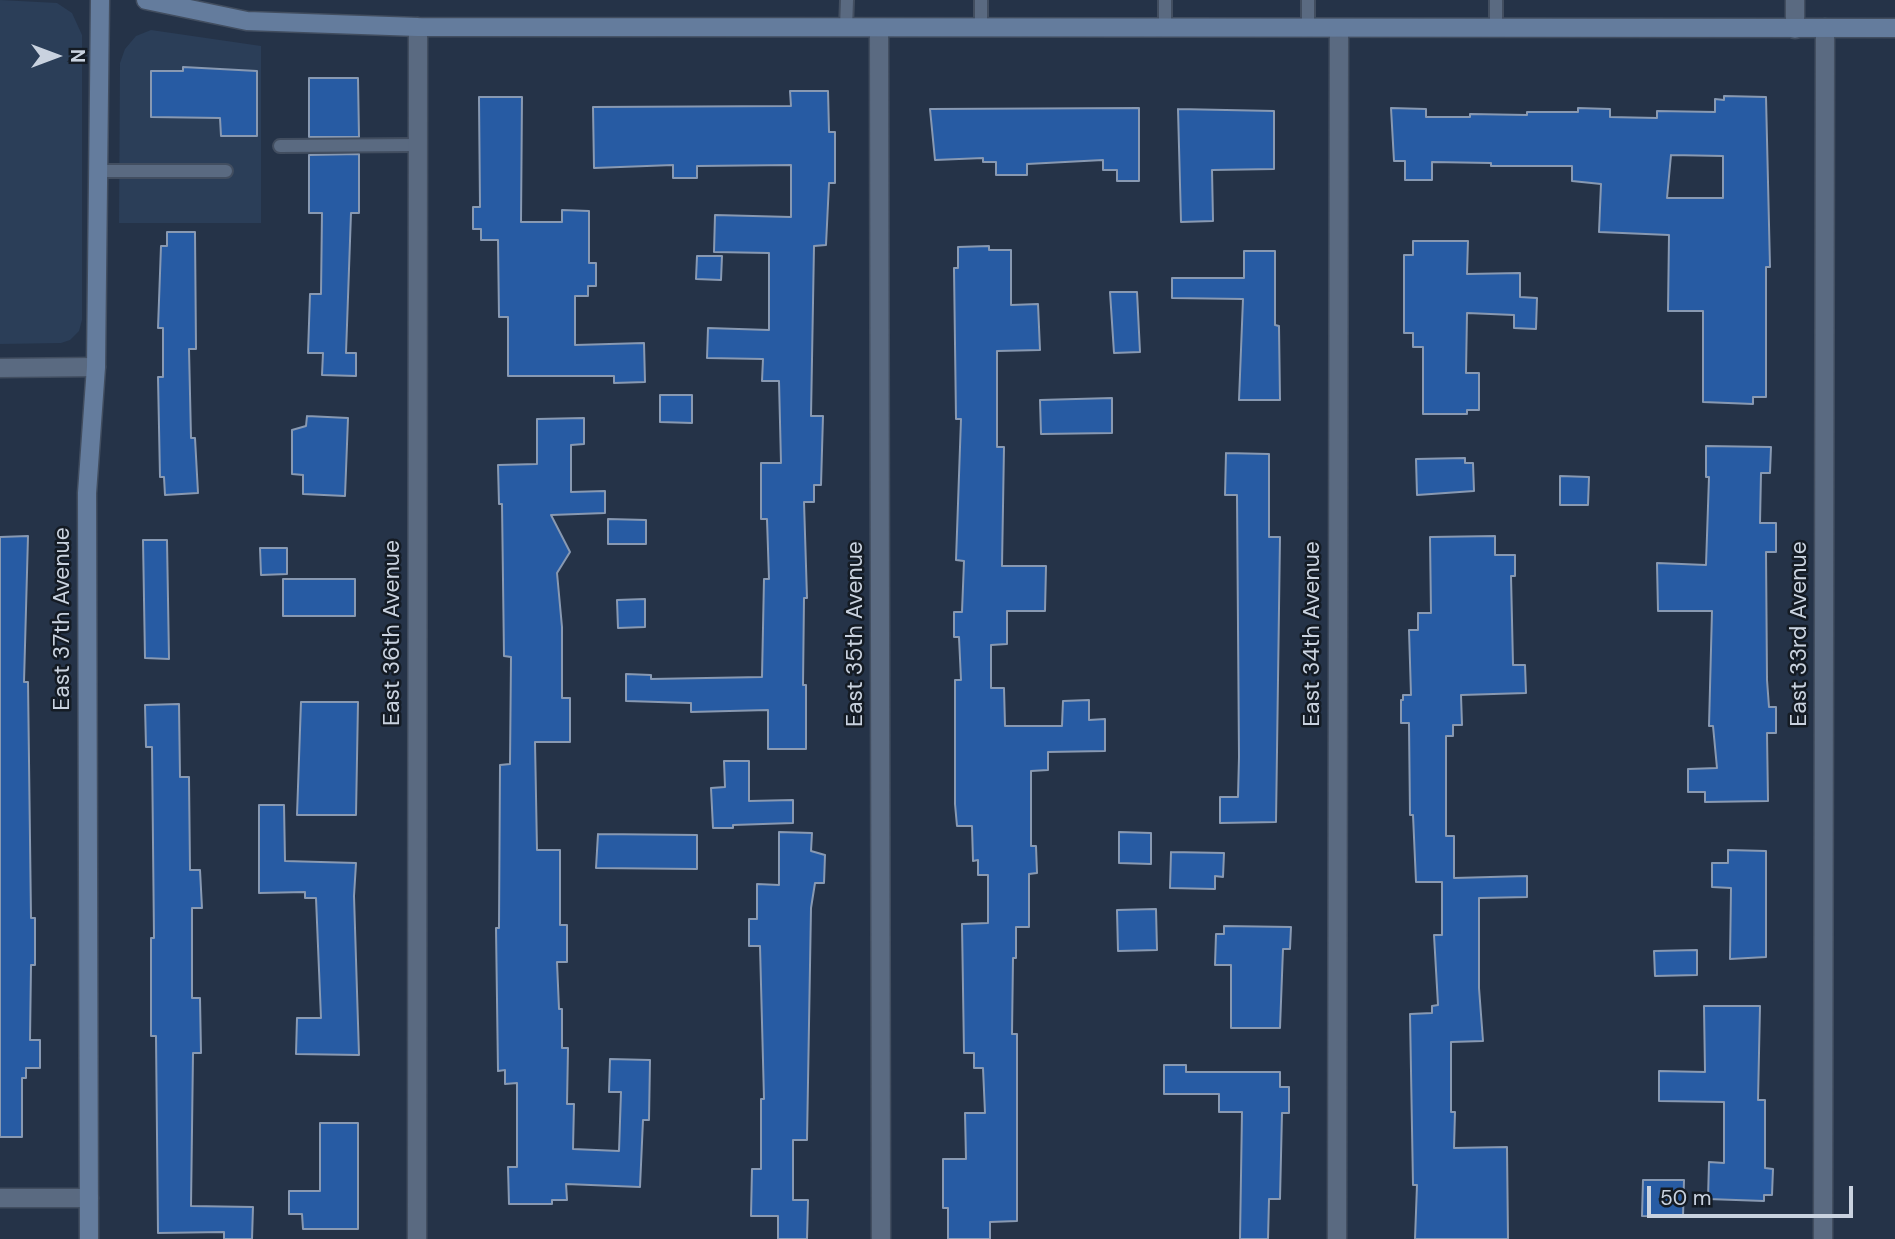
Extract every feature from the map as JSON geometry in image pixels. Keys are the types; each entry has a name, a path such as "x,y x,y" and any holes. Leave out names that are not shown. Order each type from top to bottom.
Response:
{"main road":[{"name":"East 37th Avenue","path":"89,1239 87,493 96,367 100,0"},
{"path":"146,0 247,21 418,27 1895,29"}],"street":[{"path":"1795,0 1795,29"},
{"name":"East 36th Avenue","path":"417,1239 418,27"},
{"name":"East 35th Avenue","path":"879,28 881,1239"},
{"name":"East 34th Avenue","path":"1337,1239 1339,29"},
{"name":"East 33rd Avenue","path":"1823,1239 1825,29"},
{"path":"0,368 96,367"},
{"path":"0,1198 89,1198"}],"lane":[{"path":"846,28 847,0"},
{"path":"981,0 981,29"},
{"path":"1165,0 1165,29"},
{"path":"1308,0 1308,29"},
{"path":"1496,0 1496,29"},
{"path":"280,146 418,145"},
{"path":"98,171 226,171"}],"shaded area":[{"path":"0,0 57,3 72,13 82,35 82,320 79,331 70,340 61,343 0,344"},
{"path":"151,30 261,46 261,223 119,223 120,63 125,49 136,36"}],"building":[{"path":"183,67 257,71 257,136 221,136 220,118 151,117 151,71 183,71"},
{"path":"309,78 358,78 359,137 309,137"},
{"path":"790,91 828,91 829,132 835,132 835,183 829,183 826,245 814,246 811,416 823,416 821,485 814,485 814,502 804,502 807,598 804,598 803,685 806,685 806,749 768,749 768,710 691,712 691,703 626,701 626,674 651,675 651,679 762,677 764,579 769,579 767,519 761,519 761,463 781,463 779,381 762,381 763,359 707,358 708,328 769,330 769,253 714,252 715,215 791,217 791,165 697,166 697,178 673,178 673,165 594,168 593,107 791,106"},
{"path":"1724,96 1766,97 1770,267 1766,267 1766,397 1753,397 1753,404 1703,402 1703,311 1668,311 1669,235 1599,232 1601,184 1572,181 1572,166 1491,166 1491,163 1432,162 1432,180 1405,180 1405,161 1394,161 1391,108 1426,109 1426,117 1578,112 1578,108 1610,109 1610,117 1657,118 1657,111 1715,112 1715,99 1724,100","holes":["1671,155 1723,156 1723,198 1667,198"]},
{"path":"479,97 522,97 521,222 562,222 562,210 589,211 589,263 596,263 596,286 588,286 588,296 575,296 575,345 644,343 645,382 614,383 614,376 508,376 508,317 499,317 498,240 481,240 481,229 473,229 473,207 480,207"},
{"path":"1139,108 1139,181 1117,181 1117,170 1103,170 1103,160 1027,164 1027,175 996,175 996,162 983,162 983,158 935,160 930,109"},
{"path":"1178,109 1274,111 1274,169 1212,170 1213,221 1181,222"},
{"path":"359,154 359,213 351,213 346,353 356,353 356,376 322,375 323,353 308,353 310,294 321,294 322,213 309,213 309,155"},
{"path":"167,232 195,232 196,349 189,349 191,438 195,438 198,493 165,495 164,477 160,477 158,377 163,377 163,328 158,328 161,246 167,246"},
{"path":"1413,241 1468,241 1467,274 1520,273 1520,297 1537,298 1536,329 1514,328 1514,315 1467,313 1466,373 1479,373 1479,410 1467,410 1467,414 1423,414 1423,347 1413,347 1413,333 1404,333 1404,255 1413,255"},
{"path":"989,246 989,250 1011,250 1011,305 1038,304 1040,350 997,351 997,447 1004,447 1002,566 1046,566 1045,611 1007,611 1007,644 991,645 991,688 1004,688 1005,726 1062,726 1063,701 1089,700 1089,720 1105,719 1105,751 1048,752 1048,770 1031,771 1031,846 1036,846 1037,873 1029,874 1029,927 1016,927 1016,958 1013,958 1012,1034 1017,1034 1017,1221 990,1222 990,1239 948,1239 948,1208 943,1208 943,1159 966,1159 965,1113 985,1113 983,1068 974,1068 974,1053 964,1053 962,924 988,923 988,875 978,875 978,860 973,861 972,826 957,826 955,804 955,680 961,680 959,637 954,637 954,612 962,612 964,561 956,560 961,419 956,419 954,268 958,268 958,247"},
{"path":"1244,251 1275,251 1275,325 1279,326 1280,400 1239,400 1243,299 1172,298 1172,278 1244,278"},
{"path":"697,256 722,256 721,280 696,279"},
{"path":"1110,292 1137,292 1140,352 1114,353"},
{"path":"660,395 692,395 692,423 660,422"},
{"path":"1112,398 1112,433 1041,434 1040,400"},
{"path":"307,416 348,418 345,496 303,494 303,475 292,474 292,430 306,426"},
{"path":"584,418 584,444 571,445 571,492 605,491 605,513 551,515 570,552 557,573 562,627 562,698 570,698 570,742 535,742 537,850 560,850 560,925 567,925 567,962 557,962 559,1009 562,1009 562,1048 568,1048 567,1104 574,1104 573,1149 619,1151 621,1092 609,1092 610,1059 650,1060 649,1120 643,1120 640,1187 566,1184 567,1200 552,1200 552,1204 509,1204 508,1167 517,1167 517,1083 505,1084 505,1070 498,1071 496,928 499,928 500,765 510,764 511,657 504,656 502,504 499,504 498,465 537,464 537,419"},
{"path":"1706,446 1771,447 1770,473 1761,473 1760,523 1776,523 1776,552 1766,552 1767,680 1769,707 1776,707 1776,733 1767,733 1768,801 1705,802 1705,792 1688,792 1688,769 1717,768 1713,726 1709,726 1712,611 1658,611 1657,563 1706,565 1709,477 1706,477"},
{"path":"1226,453 1269,454 1269,537 1280,537 1276,822 1220,823 1220,797 1238,797 1239,757 1237,495 1225,495"},
{"path":"1465,458 1465,463 1473,463 1474,491 1417,495 1416,459"},
{"path":"1560,476 1589,477 1588,505 1560,505"},
{"path":"608,519 646,520 646,544 608,544"},
{"path":"28,536 24,682 28,682 31,918 35,918 30,1040 40,1040 40,1068 26,1068 26,1078 22,1078 22,1137 0,1137 0,537"},
{"path":"1495,536 1495,555 1515,555 1515,576 1511,576 1513,665 1525,665 1526,693 1461,695 1462,725 1453,725 1453,736 1446,736 1446,836 1454,836 1454,878 1527,876 1527,897 1479,898 1479,988 1483,1041 1451,1042 1451,1112 1455,1112 1454,1148 1507,1147 1508,1239 1415,1239 1417,1185 1413,1185 1410,1014 1432,1013 1432,1006 1438,1005 1434,935 1442,935 1442,882 1416,882 1413,815 1410,815 1409,723 1401,723 1401,700 1403,695 1411,695 1409,630 1418,630 1418,613 1431,613 1430,537"},
{"path":"143,540 167,540 169,659 145,658"},
{"path":"260,548 287,548 287,574 261,575"},
{"path":"283,579 355,579 355,616 283,616"},
{"path":"645,599 645,627 618,628 617,600"},
{"path":"301,702 358,702 356,815 297,815"},
{"path":"179,704 180,777 189,777 190,870 200,870 202,908 192,908 192,998 200,998 201,1053 193,1053 191,1206 253,1207 252,1239 224,1239 224,1232 158,1233 156,1036 151,1036 151,938 154,938 152,747 146,747 145,705"},
{"path":"724,761 749,761 749,801 793,800 793,823 713,828 711,788 725,787"},
{"path":"259,805 284,805 285,861 356,863 354,896 359,1055 296,1054 297,1018 321,1018 316,898 305,898 305,892 259,893"},
{"path":"779,832 812,833 811,851 825,855 824,883 815,883 811,908 807,1140 793,1140 793,1200 808,1200 807,1239 778,1239 778,1216 751,1216 752,1169 761,1169 761,1099 764,1099 760,946 749,946 749,919 757,919 757,884 779,885"},
{"path":"1119,832 1151,833 1151,864 1119,863"},
{"path":"598,834 697,835 697,869 596,868"},
{"path":"1728,850 1766,851 1766,957 1730,959 1731,888 1712,887 1712,863 1728,863"},
{"path":"1171,852 1224,853 1223,877 1215,876 1215,889 1170,888"},
{"path":"1156,909 1157,950 1118,951 1117,910"},
{"path":"1224,926 1291,927 1290,949 1283,949 1280,1028 1231,1028 1231,965 1215,965 1216,934 1224,934"},
{"path":"1697,950 1697,975 1655,976 1654,951"},
{"path":"1704,1006 1760,1006 1758,1100 1765,1100 1765,1168 1773,1169 1772,1195 1764,1195 1764,1201 1708,1199 1709,1162 1724,1163 1724,1102 1659,1101 1659,1071 1705,1072"},
{"path":"1164,1065 1186,1065 1186,1072 1280,1072 1280,1087 1289,1087 1289,1113 1282,1113 1280,1199 1269,1199 1268,1239 1240,1239 1242,1112 1219,1112 1219,1094 1164,1094"},
{"path":"320,1123 358,1123 358,1229 303,1229 302,1214 289,1214 289,1191 320,1191"},
{"path":"1643,1180 1684,1180 1683,1217 1642,1216"}]}
